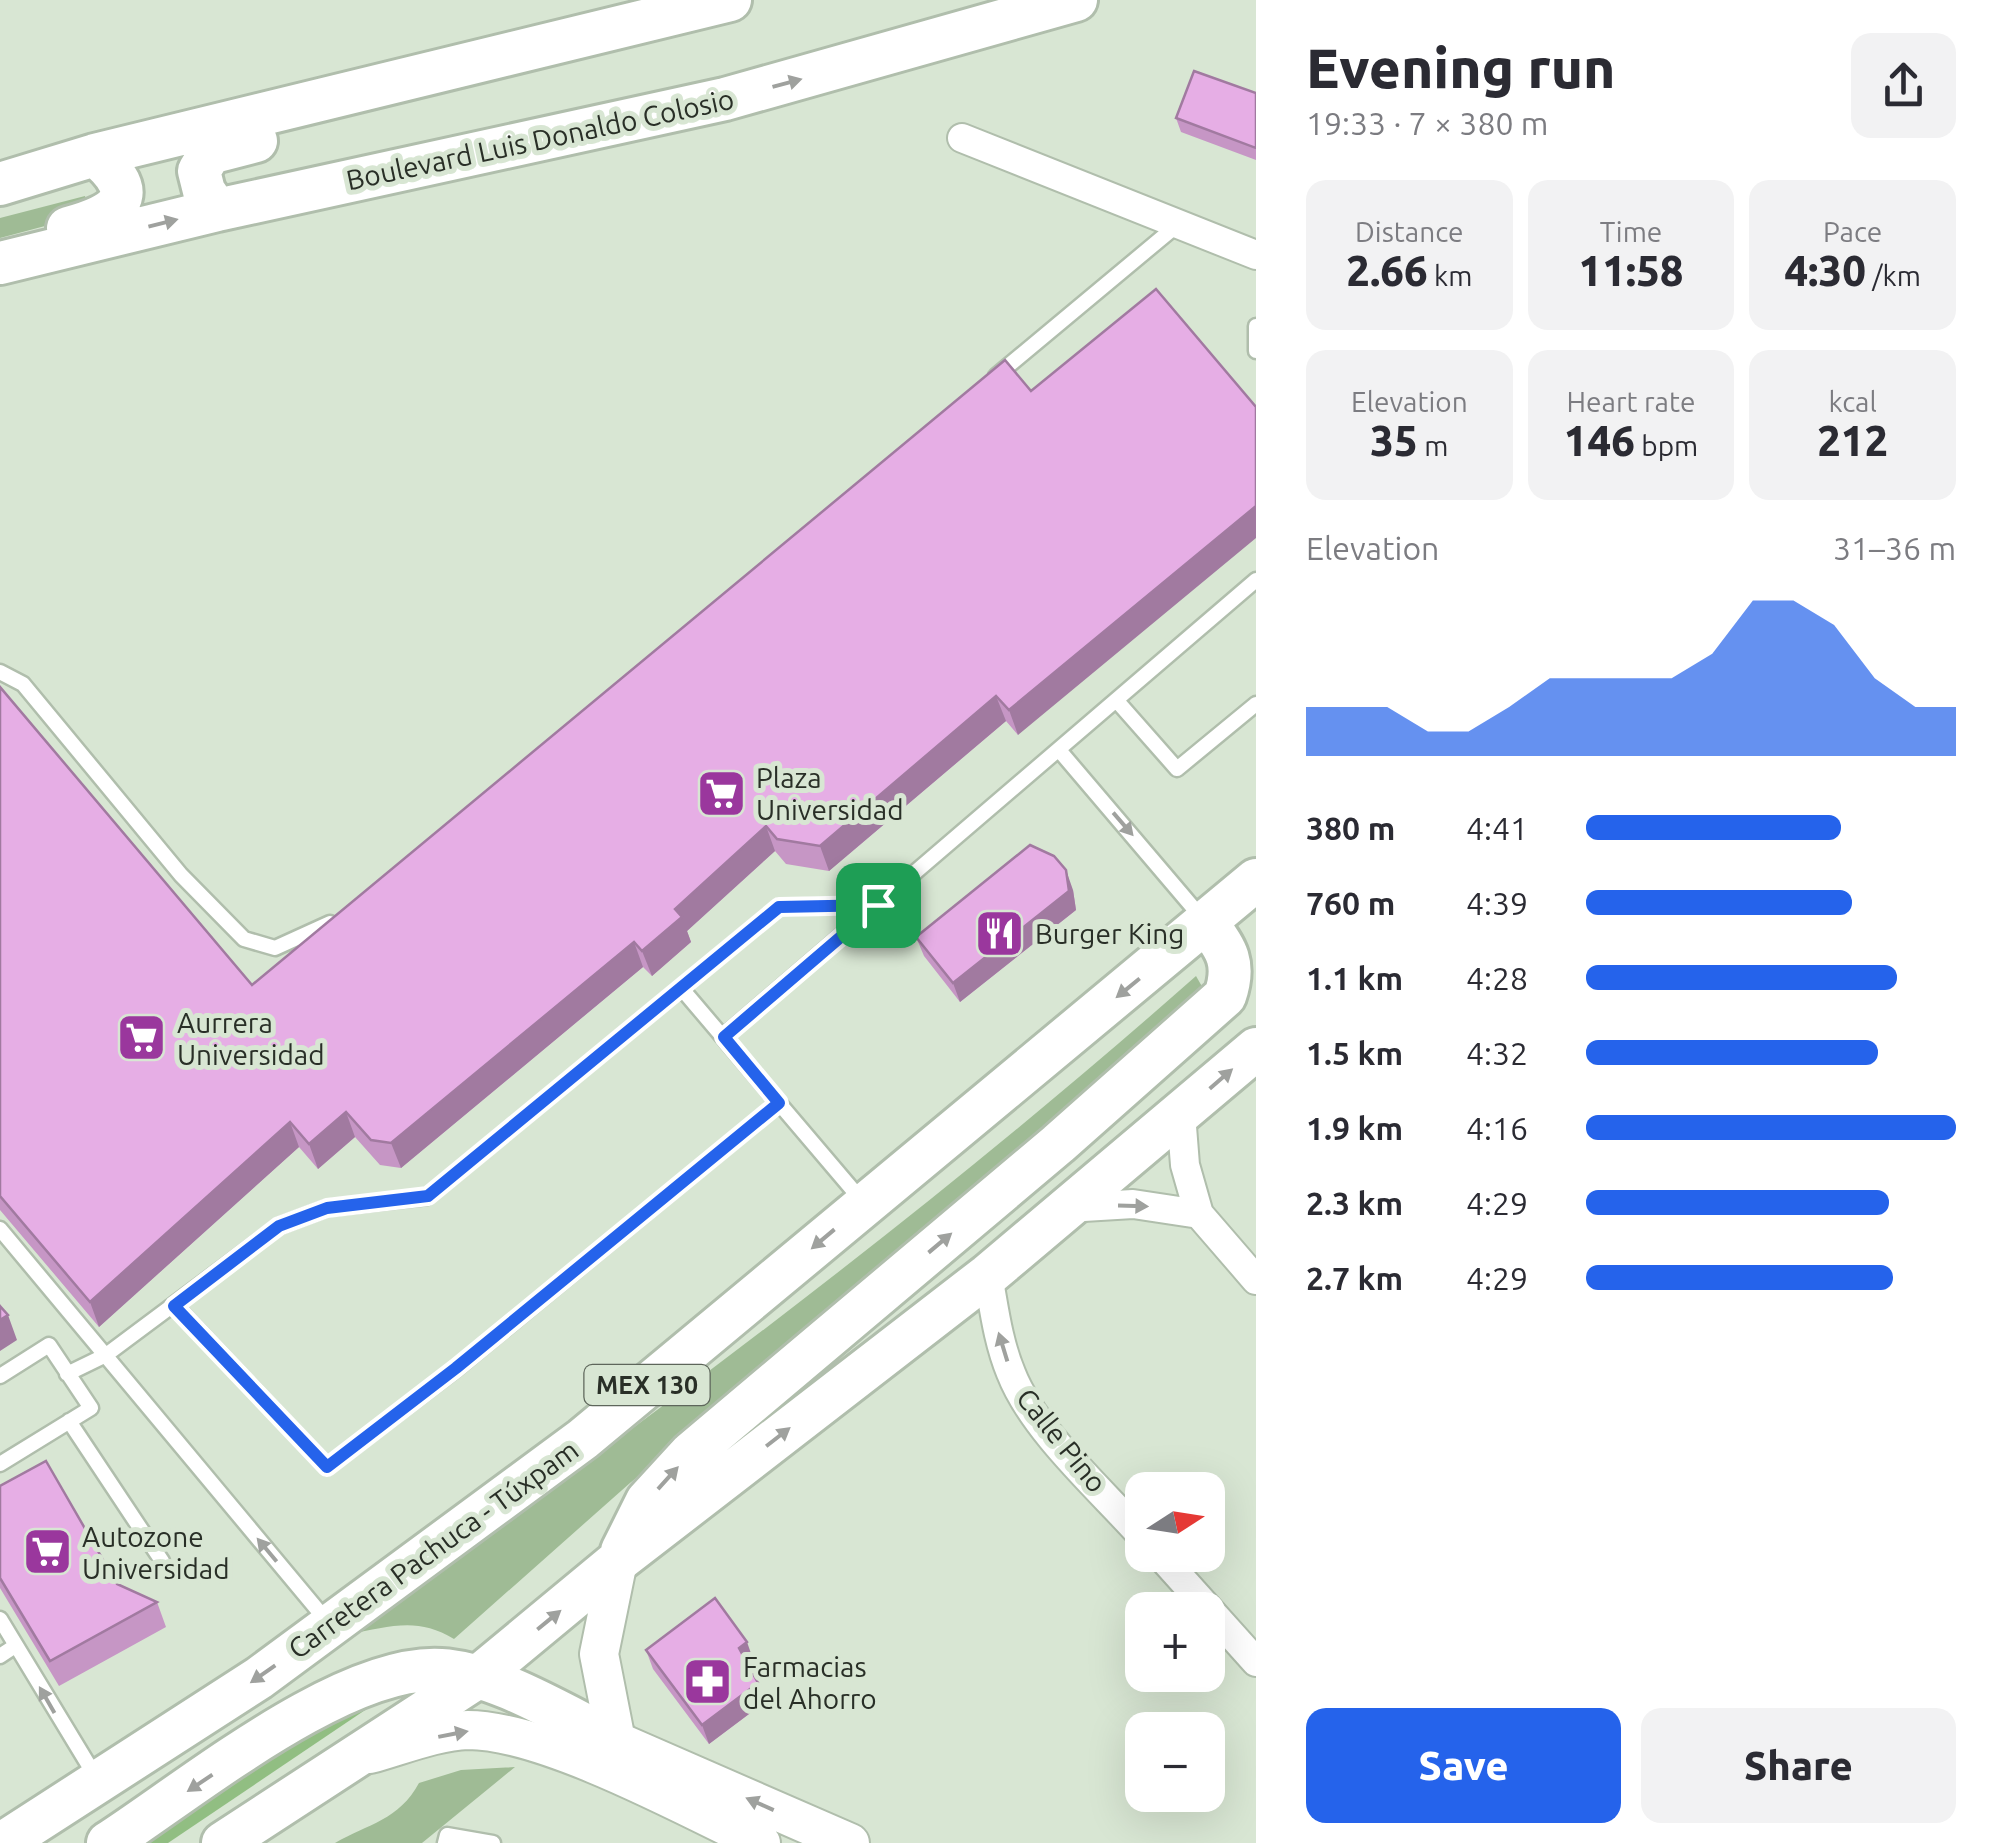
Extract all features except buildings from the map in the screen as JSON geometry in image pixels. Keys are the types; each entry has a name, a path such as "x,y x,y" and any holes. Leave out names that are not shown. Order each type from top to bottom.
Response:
{"main road":[{"name":"Boulevard Luis Donaldo Colosio","path":"0,263 216,210 725,99 1076,0"},
{"path":"0,184 96,155 616,30 707,2"},
{"path":"216,210 204,190 199,171 210,153 562,67 616,30"},
{"path":"0,246 106,218 118,205 122,190 117,173 96,155"},
{"name":"Carretera Pachuca - Túxpam","path":"3,1843 259,1678 583,1439 1256,880"},
{"path":"618,1561 646,1501 690,1453 1058,1144 1225,996 1233,973 1227,949 1207,924"},
{"path":"223,1843 478,1677 618,1561 988,1275 1256,1049"},
{"path":"108,1843 314,1707 389,1676 439,1670 478,1677 616,1741"}],"street":[{"path":"962,138 1256,255"},
{"path":"1181,1114 1185,1165 1198,1214 1256,1280"},
{"path":"1067,1208 1132,1204 1198,1214"},
{"name":"Calle Pino","path":"988,1275 996,1327 1012,1376 1039,1420 1125,1517"},
{"path":"618,1561 598,1654 616,1741 850,1843"},
{"path":"1175,1572 1256,1662"},
{"path":"358,1757 462,1730 502,1732 541,1743 761,1843"}],"lane":[{"path":"979,390 1176,226"},
{"path":"1256,326 1256,352"},
{"path":"724,1037 1256,580"},
{"path":"0,672 23,684 182,875 244,939 275,948 341,916"},
{"path":"1117,701 1177,769 1256,704"},
{"path":"1059,750 1207,924"},
{"path":"67,1374 106,1355 279,1226 327,1208 428,1196 779,907 878,905"},
{"path":"682,989 865,1204"},
{"path":"174,1306 327,1467 456,1368 779,1103"},
{"path":"0,1230 330,1625"},
{"path":"0,1376 49,1344 91,1408 0,1464"},
{"path":"69,1421 162,1561"},
{"path":"0,1619 97,1780"},
{"path":"0,1656 16,1646"},
{"path":"445,1843 446,1835 493,1843"}],"green space":[{"path":"85,196 90,214 0,238 0,218"},
{"path":"1196,976 1204,990 955,1216 630,1483 454,1639 415,1625 349,1634 567,1477 887,1234"},
{"path":"423,1671 168,1843 94,1843"},
{"path":"515,1767 422,1843 335,1843 392,1813 419,1783 461,1770"}],"place":[{"name":"Plaza Universidad","path":"721,793"},
{"name":"Burger King","path":"1000,933"},
{"name":"Aurrera Universidad","path":"142,1038"},
{"name":"Autozone Universidad","path":"47,1552"},
{"name":"Farmacias del Ahorro","path":"708,1682"}],"route":[{"path":"878,905 724,1037 779,1103 456,1368 327,1467 174,1306 279,1226 327,1208 428,1196 779,907 878,905"}]}
